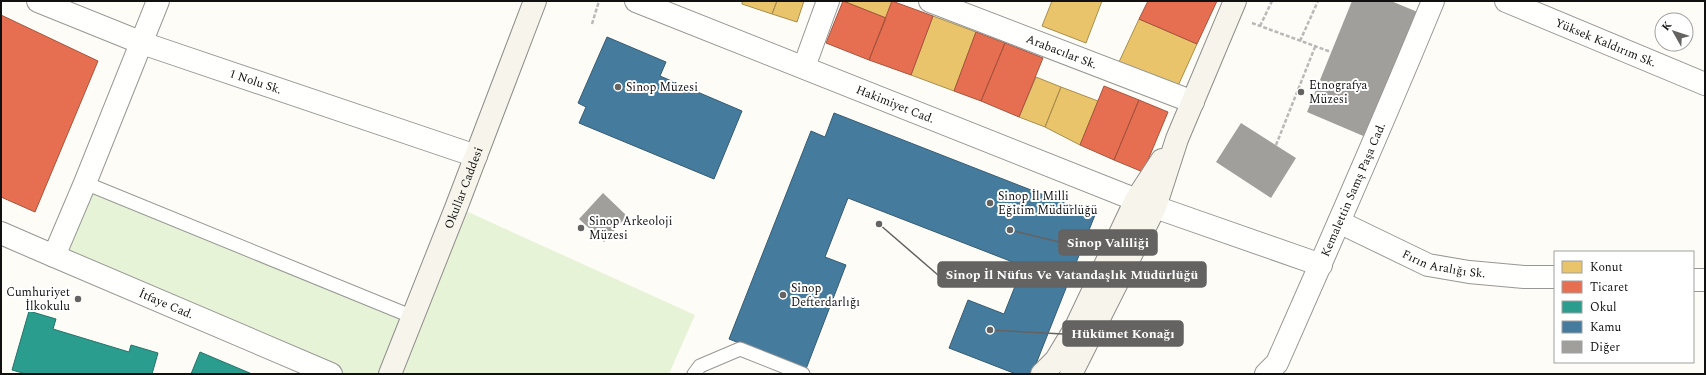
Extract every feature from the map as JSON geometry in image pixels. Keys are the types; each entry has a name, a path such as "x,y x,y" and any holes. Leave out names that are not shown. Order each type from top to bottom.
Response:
{"main road":[{"name":"Okullar Caddesi","path":"390,374 535,1"},
{"path":"1071,374 1145,203 1193,102 1232,8"},
{"path":"1042,374 1056,360 1076,327 1145,203"}],"street":[{"name":"1 Nolu Sk.","path":"38,1 142,43 476,156"},
{"path":"54,256 85,184 158,1"},
{"name":"Hakimiyet Cad.","path":"636,1 1145,203 1320,265"},
{"path":"804,67 828,1"},
{"name":"Arabacılar Sk.","path":"930,1 1193,102"},
{"name":"Kemalettin Samş Paşa Cad.","path":"1266,374 1277,363 1433,1"},
{"name":"Yüksek Kaldırım Sk.","path":"1506,1 1705,84"},
{"name":"Fırın Aralığı Sk.","path":"1339,222 1428,265 1469,272 1554,278"},
{"name":"İtfaye Cad.","path":"1,233 331,374"},
{"path":"1694,280 1705,280"}],"lane":[{"path":"85,184 413,318"},
{"path":"694,374 700,366 740,349 803,374"}],"path":[{"path":"592,24 599,1"},
{"path":"1260,26 1272,1"},
{"path":"1300,41 1318,1"},
{"path":"1232,8 1260,26 1331,52"},
{"path":"1276,145 1315,47"}],"green space":[{"path":"85,183 413,317 456,208 468,212 695,315 669,374 331,374 54,256"}],"building: Konut":[{"path":"742,1 777,1 772,14 742,4"},
{"path":"777,1 804,1 797,22 772,14"},
{"path":"843,1 892,1 886,18"},
{"path":"1052,1 1102,1 1086,43 1042,26"},
{"path":"933,16 976,32 954,91 911,75"},
{"path":"1139,19 1197,44 1177,88 1119,62"},
{"path":"1036,77 1061,87 1045,127 1019,117"},
{"path":"1061,87 1098,101 1080,145 1045,127"}],"building: Ticaret":[{"path":"843,1 886,18 869,60 826,43"},
{"path":"892,1 933,16 911,75 869,60"},
{"path":"1148,1 1217,1 1197,44 1139,19"},
{"path":"1,15 98,61 35,212 1,197"},
{"path":"976,32 1005,43 981,101 954,91"},
{"path":"1005,43 1043,58 1019,117 981,101"},
{"path":"1104,86 1139,100 1114,160 1080,145"},
{"path":"1139,100 1168,112 1143,172 1114,160"}],"building: Okul":[{"name":"Cumhuriyet İlkokulu","path":"29,311 56,319 53,329 129,352 131,345 158,353 152,374 26,374 12,370"},
{"path":"200,352 252,374 191,374"}],"building: Kamu":[{"path":"607,37 666,62 660,76 742,111 714,179 579,123 586,107 578,103"},
{"path":"834,113 1095,215 1032,374 1016,374 949,348 968,300 1004,314 1023,266 848,198 825,257 846,265 806,369 729,339 811,131 825,137"}],"building: Diğer":[{"path":"1352,1 1391,1 1420,13 1368,138 1307,112"},
{"path":"1241,123 1296,158 1271,198 1216,162"},
{"path":"603,193 627,216 604,242 579,219"}],"place":[{"name":"Sinop Müzesi","path":"618,87"},
{"name":"Etnografya Müzesi","path":"1301,92"},
{"name":"Sinop İl Milli Eğitim Müdürlüğü","path":"990,203"},
{"name":"Sinop İl Nüfus Ve Vatandaşlık Müdürlüğü","path":"879,224"},
{"name":"Sinop Arkeoloji Müzesi","path":"581,228"},
{"name":"Sinop Valiliği","path":"1010,230"},
{"name":"Sinop Defterdarlığı","path":"783,295"},
{"name":"Cumhuriyet İlkokulu","path":"78,299"},
{"name":"Hükümet Konağı","path":"990,330"}]}
